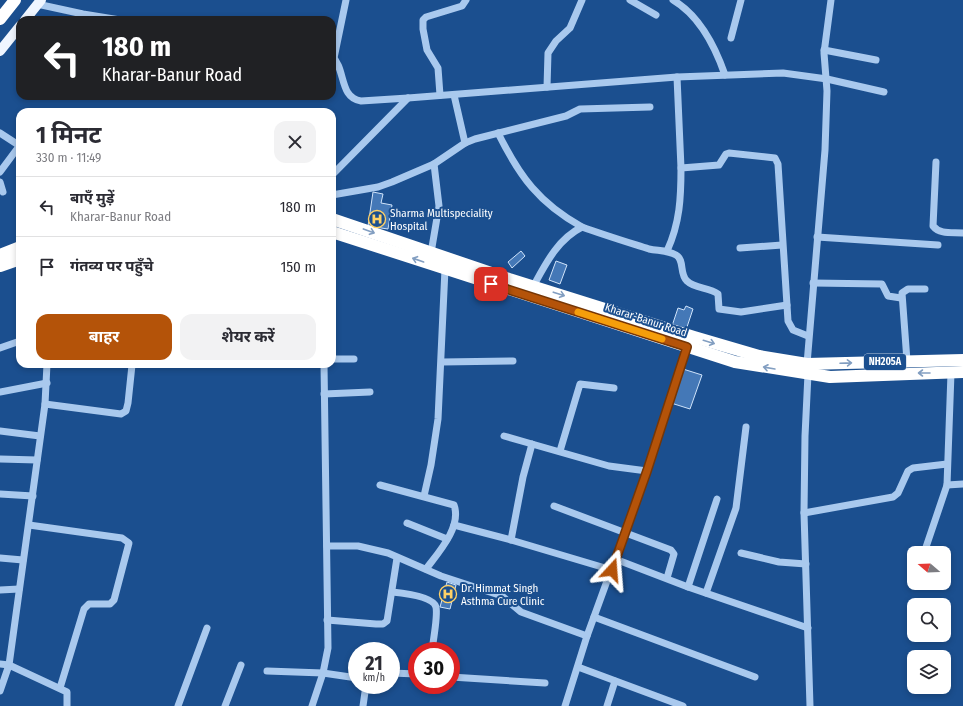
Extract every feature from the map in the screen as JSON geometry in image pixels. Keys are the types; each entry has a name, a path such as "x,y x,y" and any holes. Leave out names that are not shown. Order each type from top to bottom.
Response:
{"highway":[{"path":"0,19 15,0"},
{"name":"NH205A","path":"336,226 364,229 431,253 721,345 807,369 908,361 963,360"},
{"name":"Kharar-Banur Road","path":"336,227 445,269 735,362 807,369 830,377 957,372"},
{"path":"0,255 16,256"},
{"path":"0,266 16,257"}],"main road":[{"path":"28,16 37,1"},
{"path":"0,51 16,31"}],"street":[{"path":"336,44 346,0"},
{"path":"440,95 438,68 427,50 423,20 426,17 462,6 466,0"},
{"path":"547,87 548,53 556,40 570,28 582,0"},
{"path":"630,0 656,15"},
{"path":"673,0 690,12 702,27 718,56 725,75"},
{"path":"731,38 742,0"},
{"path":"810,706 804,513 805,436 808,336 825,150 827,78 824,50 827,19 831,0"},
{"path":"37,1 95,16"},
{"path":"824,50 876,60"},
{"path":"336,65 348,95 354,100 454,95 677,77 791,73 827,78 884,92"},
{"path":"667,251 678,222 681,205 682,168 677,77"},
{"path":"454,95 465,143"},
{"path":"336,171 408,98"},
{"path":"336,194 386,185 434,164 465,143 566,116 580,109 650,107"},
{"path":"0,133 16,143"},
{"path":"498,133 513,164 525,180 548,204 582,227 650,249 667,251 680,257 683,275 688,282 718,294 719,309 741,312 787,305"},
{"path":"0,172 16,150"},
{"path":"682,168 719,165 726,154 729,153 775,158 778,164 782,245 790,328 808,336"},
{"path":"936,162 933,226 936,231 963,233"},
{"path":"431,253 439,206 434,164"},
{"path":"0,182 3,192"},
{"path":"534,285 559,244 573,232 582,227"},
{"path":"817,237 938,245"},
{"path":"740,248 782,245"},
{"path":"424,496 435,439 442,362 445,269"},
{"path":"813,282 882,284 888,296 901,298"},
{"path":"908,361 901,298 905,290 925,289"},
{"path":"1,346 16,342"},
{"path":"565,706 587,636 647,471 687,347"},
{"path":"336,359 354,359"},
{"path":"442,362 513,361"},
{"path":"0,691 9,665 45,404 47,368"},
{"path":"45,404 121,414 126,411 128,403 132,368"},
{"path":"312,706 323,673 328,648 324,368"},
{"path":"926,546 947,485 947,464 957,372"},
{"path":"0,392 47,384"},
{"path":"560,451 580,384 614,388"},
{"path":"324,394 370,392"},
{"path":"706,593 736,508 746,427"},
{"path":"0,431 40,436"},
{"path":"504,436 609,466 647,471"},
{"path":"511,540 523,477 532,444"},
{"path":"0,459 37,460"},
{"path":"804,513 893,498 898,494 908,471 913,468 947,464"},
{"path":"947,485 963,484"},
{"path":"380,485 424,496 454,506 454,525 447,539 426,569"},
{"path":"0,494 33,496"},
{"path":"688,586 717,499"},
{"path":"554,506 671,550 674,554 667,578"},
{"path":"407,523 447,539"},
{"path":"29,525 122,538 129,543 114,600 110,604 106,605 89,604 84,609 60,688"},
{"path":"454,525 612,570"},
{"path":"327,546 358,546 388,553 441,576 502,596 521,612 587,636"},
{"path":"741,553 767,560 806,564"},
{"path":"0,558 24,560"},
{"path":"327,620 383,624 387,621 390,613 397,558"},
{"path":"615,559 706,593 808,628"},
{"path":"0,590 19,589"},
{"path":"392,592 419,596 433,602 436,607 436,614 433,642"},
{"path":"594,617 755,677"},
{"path":"178,706 207,628"},
{"path":"0,664 9,665 67,692 67,706"},
{"path":"226,706 241,665"},
{"path":"578,666 683,706"},
{"path":"267,671 323,673 348,677"},
{"path":"460,678 545,683"},
{"path":"607,706 615,681"},
{"path":"362,706 364,694"}],"building":[{"path":"373,192 383,194 381,203 392,205 388,229 368,226"},
{"path":"521,251 525,256 512,268 508,262"},
{"path":"556,261 567,265 560,284 549,280"},
{"path":"686,306 693,309 686,330 672,326 678,308 684,310"},
{"path":"683,369 702,375 690,409 671,403"},
{"path":"447,582 456,585 450,609 440,607"}],"slow traffic":[{"path":"578,312 662,339"}],"place":[{"name":"Sharma Multispeciality Hospital","path":"377,219"},
{"name":"Dr. Himmat Singh Asthma Cure Clinic","path":"448,594"}],"route":[{"path":"491,284 687,347 647,471 612,570"}]}
